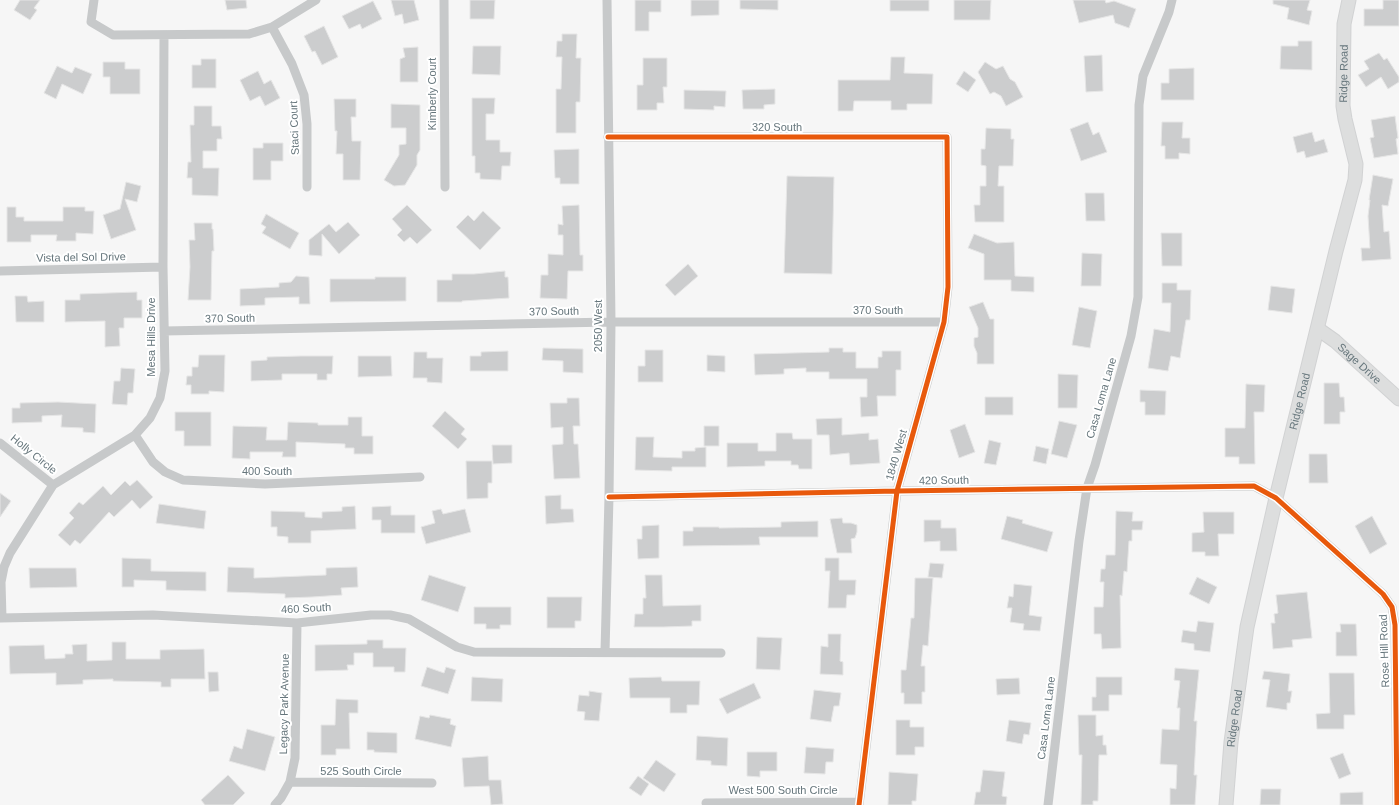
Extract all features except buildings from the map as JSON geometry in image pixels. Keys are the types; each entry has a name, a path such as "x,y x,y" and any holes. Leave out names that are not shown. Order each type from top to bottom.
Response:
{"street":[{"path":"94,0 91,22 113,35 249,34 272,27 316,0"},
{"name":"Kimberly Court","path":"444,0 444,187"},
{"name":"2050 West","path":"605,652 609,497 610,322 607,0"},
{"name":"Casa Loma Lane","path":"1048,805 1079,541 1087,488 1131,336 1138,297 1139,105 1143,76 1169,12 1172,0"},
{"name":"Ridge Road","path":"1226,805 1231,742 1247,627 1276,498 1336,251 1355,180 1356,164 1343,106 1344,24 1349,0"},
{"name":"Staci Court","path":"272,27 292,64 304,95 307,124 307,187"},
{"name":"Mesa Hills Drive","path":"1,618 1,582 4,567 10,553 53,485 134,435 150,418 160,398 165,371 163,267 164,35"},
{"name":"320 South","path":"608,137 947,137"},
{"name":"1840 West","path":"859,803 897,491 944,322 948,288 947,137"},
{"name":"Vista del Sol Drive","path":"0,271 163,267"},
{"name":"370 South","path":"164,331 610,322 944,322"},
{"name":"Sage Drive","path":"1318,329 1335,341 1399,400"},
{"name":"400 South","path":"134,435 153,462 165,472 183,480 265,484 420,477"},
{"name":"Holly Circle","path":"0,443 53,485"},
{"name":"420 South","path":"609,497 1254,486 1276,498"},
{"name":"Rose Hill Road","path":"1276,498 1383,594 1392,607 1395,625 1397,805"},
{"name":"460 South","path":"1,618 153,615 297,623 370,615 390,615 409,619 457,647 474,652 721,653"},
{"name":"Legacy Park Avenue","path":"275,805 281,798 290,782 295,758 297,623"},
{"name":"525 South Circle","path":"290,782 432,783"},
{"name":"West 500 South Circle","path":"706,803 859,803"}],"cycle path":[{"path":"608,137 947,137 948,287 944,322 897,491 859,805"},
{"path":"609,497 1254,486 1276,498 1383,594 1392,607 1395,625 1397,805"}]}
